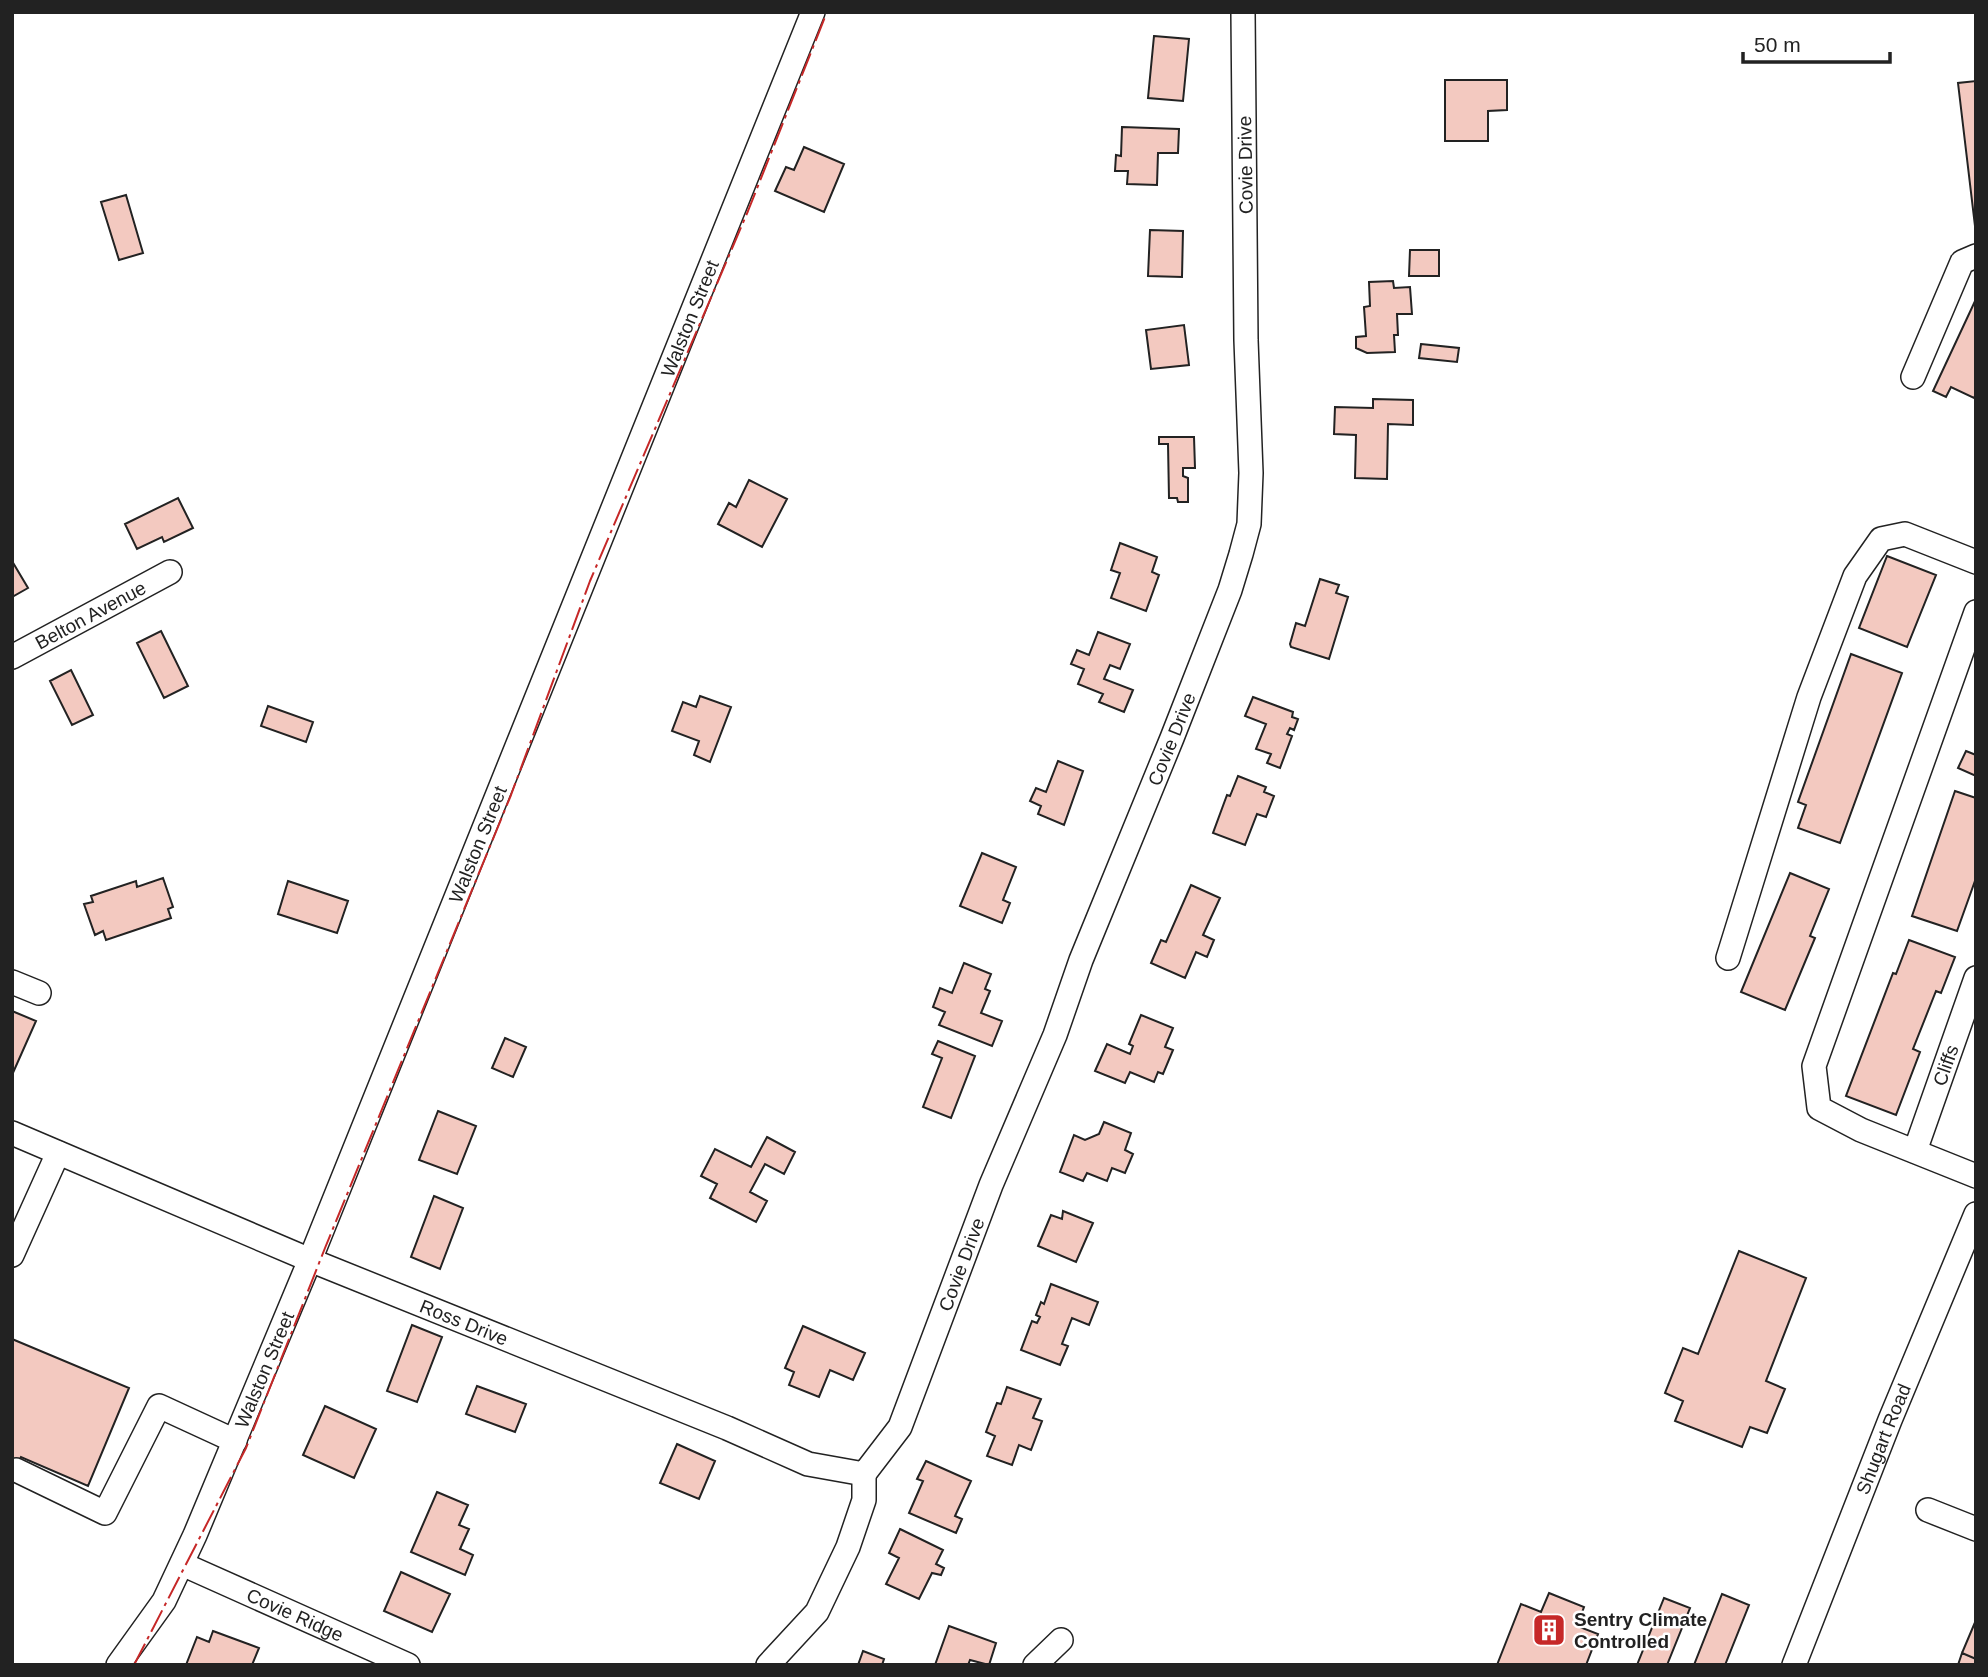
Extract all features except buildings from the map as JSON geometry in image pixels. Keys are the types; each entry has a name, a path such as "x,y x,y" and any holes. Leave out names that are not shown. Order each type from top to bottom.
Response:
{"street":[{"name":"Walston Street","path":"118,1665 164,1601 234,1441 813,12"},
{"name":"Covie Drive","path":"864,1474 900,1427 991,1185 1055,1035 1081,960 1172,738 1230,590 1241,554 1248,524 1251,473 1246,340 1244,12"},
{"path":"1913,377 1962,262 1976,256"},
{"path":"1728,958 1809,697 1854,576 1881,539 1905,534 1976,562"},
{"name":"Belton Avenue","path":"12,657 170,572"},
{"path":"1976,612 1814,1066 1819,1108 1861,1130 1976,1176"},
{"name":"Cliffs","path":"1915,1151 1976,978"},
{"path":"12,982 39,993"},
{"name":"Ross Drive","path":"12,1133 310,1259 727,1428 808,1465 864,1474"},
{"path":"12,1255 58,1153"},
{"name":"Shugart Road","path":"1794,1665 1890,1420 1974,1220"},
{"path":"16,1469 105,1513 159,1406 234,1441"},
{"path":"768,1665 817,1612 848,1547 863,1500 864,1474"},
{"path":"1928,1510 1976,1529"},
{"name":"Covie Ridge","path":"182,1564 408,1665"},
{"path":"1035,1665 1061,1640"}],"power":[{"path":"134,1665 246,1448 511,795 590,581 748,211 827,12"}],"place":[{"name":"Sentry Climate Controlled","path":"1549,1630"}]}
